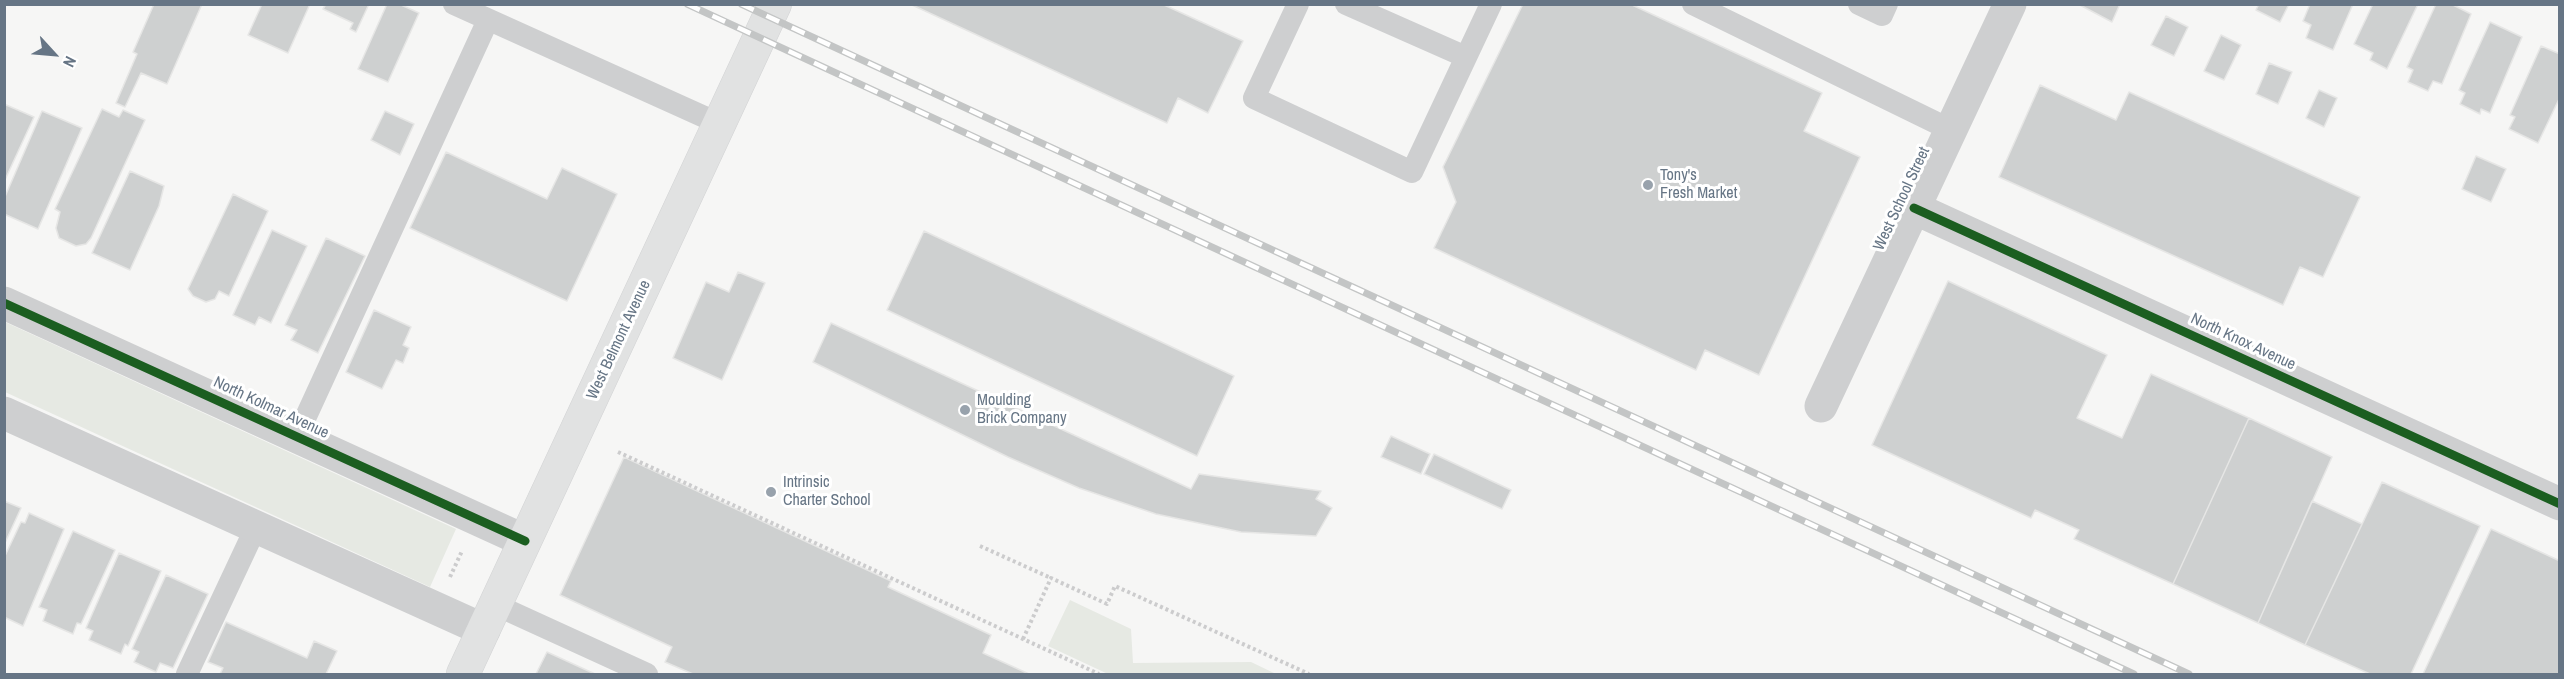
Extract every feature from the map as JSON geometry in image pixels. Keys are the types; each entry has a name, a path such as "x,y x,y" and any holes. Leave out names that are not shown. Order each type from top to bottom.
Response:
{"main road":[{"name":"West Belmont Avenue","path":"463,675 775,4"}],"street":[{"name":"West School Street","path":"1821,406 2010,4"},
{"name":"North Knox Avenue","path":"1914,208 2559,504"},
{"name":"North Kolmar Avenue","path":"4,303 525,541"},
{"path":"4,413 256,527 490,617"}],"lane":[{"path":"454,4 720,124"},
{"path":"1298,4 1254,98 1412,172 1491,4"},
{"path":"1346,4 1466,57"},
{"path":"1693,4 1951,130"},
{"path":"1859,4 1882,15 1887,4"},
{"path":"297,436 488,20"},
{"path":"187,675 256,527"},
{"path":"490,617 638,673"}],"path":[{"path":"618,452 1099,675"},
{"path":"447,585 465,544"},
{"path":"980,546 1107,604 1115,586 1309,675"},
{"path":"1023,639 1051,578"}],"shaded area":[{"path":"5,322 456,529 430,587 5,392"},
{"path":"1070,600 1131,629 1133,663 1251,662 1276,674 1108,674 1048,646"}],"building":[{"path":"154,4 202,4 167,84 141,73 125,107 116,103 137,54 133,52"},
{"path":"262,4 310,4 288,53 248,35"},
{"path":"326,4 369,4 356,32 350,29 353,23 323,9"},
{"path":"387,4 399,4 419,13 388,82 358,69"},
{"path":"910,4 1162,4 1243,41 1208,113 1178,98 1167,123"},
{"name":"Tony's Fresh Market","path":"1523,4 1630,4 1822,93 1804,131 1860,157 1759,375 1705,350 1696,370 1434,248 1456,202 1443,167"},
{"path":"2078,4 2120,4 2112,22"},
{"path":"2259,4 2289,4 2280,22 2256,10"},
{"path":"2310,4 2353,4 2333,50 2306,38 2311,25 2303,21"},
{"path":"2373,4 2418,4 2387,69 2370,60 2373,53 2354,44"},
{"path":"2436,4 2451,4 2471,14 2442,84 2433,81 2428,91 2408,82 2413,70 2407,67"},
{"path":"2166,16 2188,27 2174,56 2151,45"},
{"path":"2490,22 2522,37 2490,113 2481,109 2480,114 2460,104 2465,93 2459,90"},
{"path":"2221,35 2241,45 2224,80 2204,71"},
{"path":"2541,46 2560,54 2560,97 2538,143 2509,129 2515,117 2510,115"},
{"path":"2269,63 2292,72 2278,104 2256,94"},
{"path":"2040,85 2116,120 2129,92 2360,197 2323,277 2300,267 2283,305 1999,177"},
{"path":"2319,90 2337,98 2324,127 2306,118"},
{"path":"4,104 34,117 4,182"},
{"path":"102,109 119,117 123,110 145,120 91,238 86,244 76,246 59,238 56,228 60,212 55,209"},
{"path":"42,111 82,128 38,229 4,214 4,199"},
{"path":"385,111 414,124 400,155 371,140"},
{"path":"446,152 547,199 562,168 617,194 567,301 410,228"},
{"path":"2476,156 2506,169 2491,202 2462,189"},
{"path":"130,171 164,186 159,206 130,270 92,253"},
{"path":"233,194 268,211 229,296 219,291 215,299 206,302 193,296 188,289"},
{"path":"272,230 307,246 271,323 259,317 255,325 233,315"},
{"path":"924,231 1234,376 1197,456 887,310"},
{"path":"326,238 365,256 318,353 291,340 297,330 285,325"},
{"path":"738,272 765,283 722,380 673,358 706,282 729,292"},
{"path":"1948,281 2107,355 2077,418 2122,438 2151,374 2249,418 2173,584 2074,539 2079,530 2035,510 2031,518 1872,445"},
{"path":"374,310 411,327 403,345 409,348 403,363 396,360 382,389 346,372"},
{"name":"Moulding Brick Company","path":"831,323 1191,489 1199,474 1321,491 1316,499 1332,508 1316,536 1241,532 1156,514 1079,488 1008,457 813,362"},
{"path":"2249,418 2332,457 2258,623 2173,584"},
{"path":"1391,436 1430,454 1421,474 1381,457"},
{"path":"1434,454 1511,490 1502,509 1424,474"},
{"path":"624,457 891,581 888,587 991,635 983,653 1029,674 693,674 665,662 672,647 560,595"},
{"path":"2382,482 2480,526 2411,674 2370,674 2305,645"},
{"path":"4,501 21,508 4,545"},
{"path":"2312,501 2362,524 2305,645 2258,623"},
{"path":"29,513 64,529 23,626 4,617 4,558 21,522 25,523"},
{"path":"2491,529 2560,561 2560,674 2423,674"},
{"path":"73,531 115,550 81,624 77,623 73,634 43,621 47,610 39,607"},
{"path":"119,553 161,571 128,646 125,644 121,654 89,640 93,631 86,628"},
{"path":"166,575 208,594 173,668 160,663 156,672 134,662 139,652 132,649"},
{"path":"226,622 307,658 314,641 337,651 326,674 220,674 223,668 208,662"},
{"path":"547,652 595,674 536,674"}],"railway":[{"path":"687,4 2134,674"},
{"path":"741,4 2189,674"}],"cycle path":[{"path":"1914,208 2560,504"},
{"path":"4,303 525,541"}],"place":[{"name":"Tony's Fresh Market","path":"1648,185"},
{"name":"Moulding Brick Company","path":"965,410"},
{"name":"Intrinsic Charter School","path":"771,492"}]}
